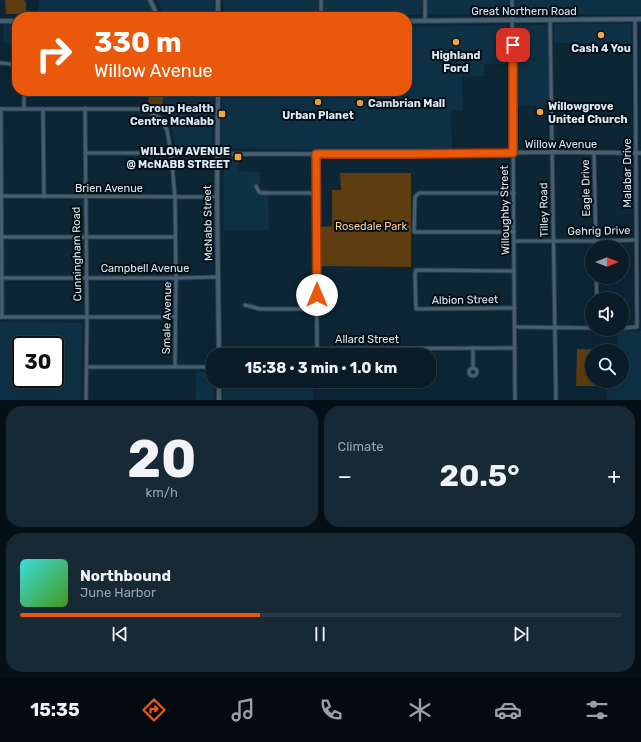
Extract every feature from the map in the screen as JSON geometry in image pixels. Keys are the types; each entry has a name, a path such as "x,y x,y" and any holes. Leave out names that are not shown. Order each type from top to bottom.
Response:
{"main road":[{"path":"150,0 156,12"},
{"path":"218,0 218,12"},
{"name":"Great Northern Road","path":"412,21 641,19"},
{"path":"0,21 12,21"},
{"name":"McNabb Street","path":"218,96 217,197 219,348"},
{"path":"219,388 219,400"}],"street":[{"path":"321,0 321,12"},
{"path":"425,0 425,21"},
{"name":"Willoughby Street","path":"512,0 515,400"},
{"name":"Tilley Road","path":"550,19 556,400"},
{"name":"Malabar Drive","path":"629,328 637,327 635,19"},
{"path":"0,63 12,64"},
{"path":"24,96 24,109"},
{"name":"Cunningham Road","path":"85,108 87,277 86,400"},
{"path":"0,109 1,317 175,317"},
{"name":"Smale Avenue","path":"0,109 143,109 160,118 167,130 171,153 175,197 175,367"},
{"path":"43,109 44,196"},
{"name":"Willow Avenue","path":"217,154 552,152 641,153"},
{"path":"85,153 171,153"},
{"name":"Eagle Drive","path":"594,153 596,240"},
{"path":"316,154 317,348"},
{"path":"256,186 261,193 317,193"},
{"path":"514,193 419,193 415,197 414,232 514,232"},
{"name":"Brien Avenue","path":"0,196 217,197"},
{"path":"1,237 175,237"},
{"name":"Gehrig Drive","path":"629,240 636,240"},
{"name":"Gehrig Drive","path":"514,241 585,241"},
{"name":"Albion Street","path":"514,271 416,270 416,309 515,308"},
{"name":"Campbell Avenue","path":"1,278 218,277"},
{"path":"245,305 260,309 317,309"},
{"path":"515,327 585,328"},
{"name":"Allard Street","path":"436,348 515,348"},
{"path":"473,348 473,368"},
{"path":"87,368 206,368"}],"shaded area":[{"path":"38,0 147,0 153,12 38,12"},
{"path":"157,0 215,0 214,12 163,12"},
{"path":"223,0 318,0 318,12 224,12"},
{"path":"323,0 422,0 421,15 412,15 412,12 324,12"},
{"path":"427,0 509,0 509,14 427,14"},
{"path":"515,0 641,0 641,14 516,14"},
{"path":"3,23 12,23 12,44 4,43"},
{"path":"554,24 631,24 632,53 572,53 571,43 554,43"},
{"path":"507,25 507,64 484,64 484,76 462,77 463,110 451,110 452,149 360,150 222,148 222,96 412,96 412,27"},
{"path":"515,25 548,25 549,105 516,106"},
{"path":"163,96 213,96 212,152 177,152 171,124 162,106"},
{"path":"224,156 239,157 239,171 260,172 260,189 268,189 269,230 224,230"},
{"path":"0,322 82,323 81,400 0,400"},
{"path":"629,331 641,331 641,400 607,400 606,388 629,388 629,344 617,344 617,336 629,336"},
{"path":"196,372 206,372 206,388 214,388 214,400 196,400"},
{"path":"223,388 313,388 313,400 223,400"}],"green space":[{"path":"5,0 24,0 26,3 26,12 12,12 12,14 6,14"},
{"path":"149,96 163,96 162,106 148,105"},
{"name":"Rosedale Park","path":"340,173 411,173 411,267 321,266 320,227 332,226 332,190 341,190"},
{"path":"577,349 585,349 585,386 576,386"}],"place":[{"name":"Cash 4 You","path":"601,35"},
{"name":"Highland Ford","path":"456,42"},
{"name":"Urban Planet","path":"318,102"},
{"name":"Cambrian Mall","path":"360,103"},
{"name":"Willowgrove United Church","path":"540,112"},
{"name":"Group Health Centre McNabb","path":"222,114"},
{"name":"WILLOW AVENUE @ McNABB STREET","path":"238,157"}],"route":[{"path":"317,295 316,154 513,153 513,45"}]}
